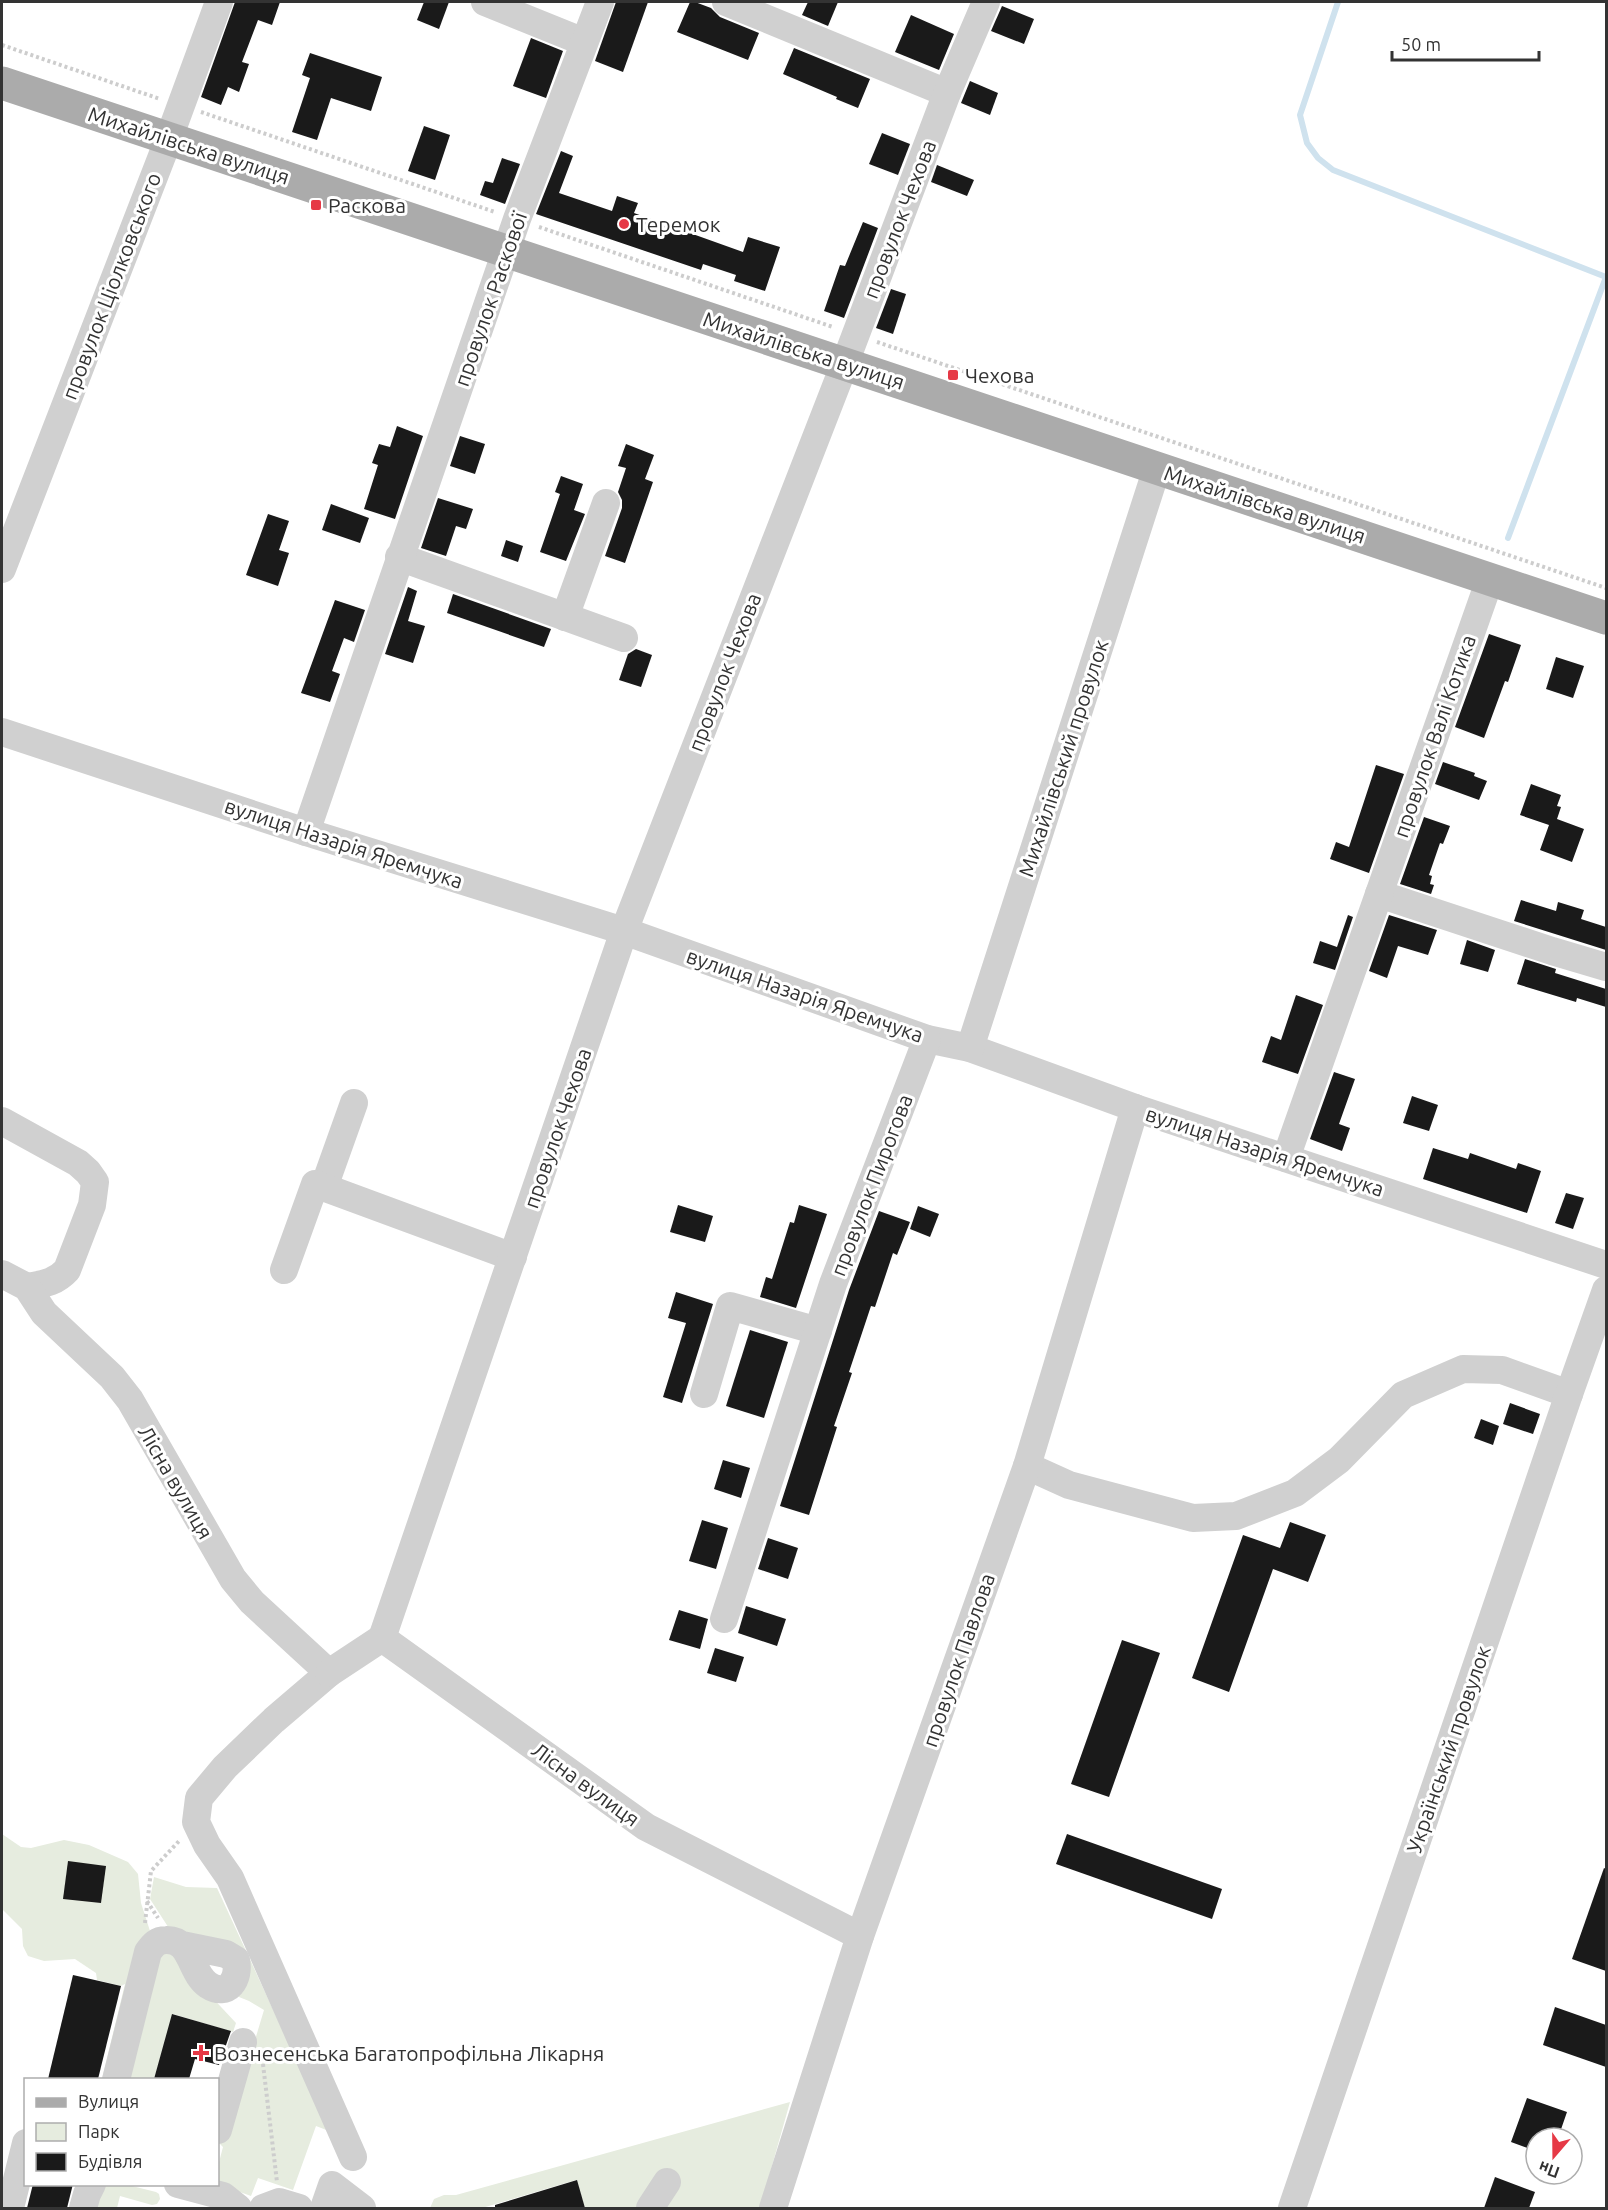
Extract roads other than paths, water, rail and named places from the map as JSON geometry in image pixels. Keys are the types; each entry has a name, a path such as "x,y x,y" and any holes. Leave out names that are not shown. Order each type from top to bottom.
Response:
{"main road":[{"name":"Михайлівська вулиця","path":"2,83 506,250 850,349 1157,468 1606,618"}],"street":[{"name":"провулок Ціолковського","path":"2,569 169,138 219,2"},
{"path":"485,2 584,42"},
{"name":"провулок Раскової","path":"306,832 506,250 600,2"},
{"path":"726,2 947,93"},
{"name":"провулок Чехова","path":"382,1638 624,931 947,93 986,2"},
{"name":"Михайлівський провулок","path":"970,1048 1157,468"},
{"path":"565,616 606,503"},
{"path":"399,557 624,638"},
{"name":"провулок Валі Котика","path":"1286,1158 1490,579"},
{"name":"вулиця Назарія Яремчука","path":"2,732 306,832 624,931 927,1039 970,1048 1135,1108 1606,1264"},
{"path":"1379,894 1541,948 1606,967"},
{"name":"провулок Пирогова","path":"724,1618 833,1284 927,1039"},
{"path":"324,1188 354,1103"},
{"name":"провулок Павлова","path":"773,2208 860,1936 1027,1466 1135,1108"},
{"path":"2,1121 78,1163 95,1182 92,1205 67,1270 59,1279 27,1287 2,1275"},
{"path":"284,1270 315,1184 513,1257"},
{"name":"Лісна вулиця","path":"27,1287 44,1312 112,1377 130,1400 233,1579 252,1602 329,1673"},
{"name":"Український провулок","path":"1292,2208 1606,1290"},
{"path":"705,1394 730,1306 818,1331"},
{"path":"1027,1466 1069,1485 1193,1518 1236,1516 1295,1493 1339,1460 1403,1395 1463,1369 1502,1370 1569,1394"},
{"path":"353,2157 230,1878 207,1845 196,1822 200,1798 225,1767 274,1719 329,1673 382,1638"},
{"name":"Лісна вулиця","path":"382,1638 646,1827 860,1936"},
{"path":"116,2078 148,1952 153,1944 161,1940 172,1940 182,1945"},
{"path":"219,2128 252,2049"},
{"path":"10,2208 24,2151"},
{"path":"650,2208 667,2182"},
{"path":"324,2208 332,2185 362,2208"},
{"path":"193,2186 223,2196 238,2208"}],"waterway":[{"path":"1338,2 1300,115 1307,143 1318,158 1333,170 1606,277"},
{"path":"1508,538 1606,277"}],"place":[{"name":"Раскова","path":"316,205"},
{"name":"Теремок","path":"624,224"},
{"name":"Чехова","path":"953,375"},
{"name":"Вознесенська Багатопрофільна Лікарня","path":"201,2053"}]}
